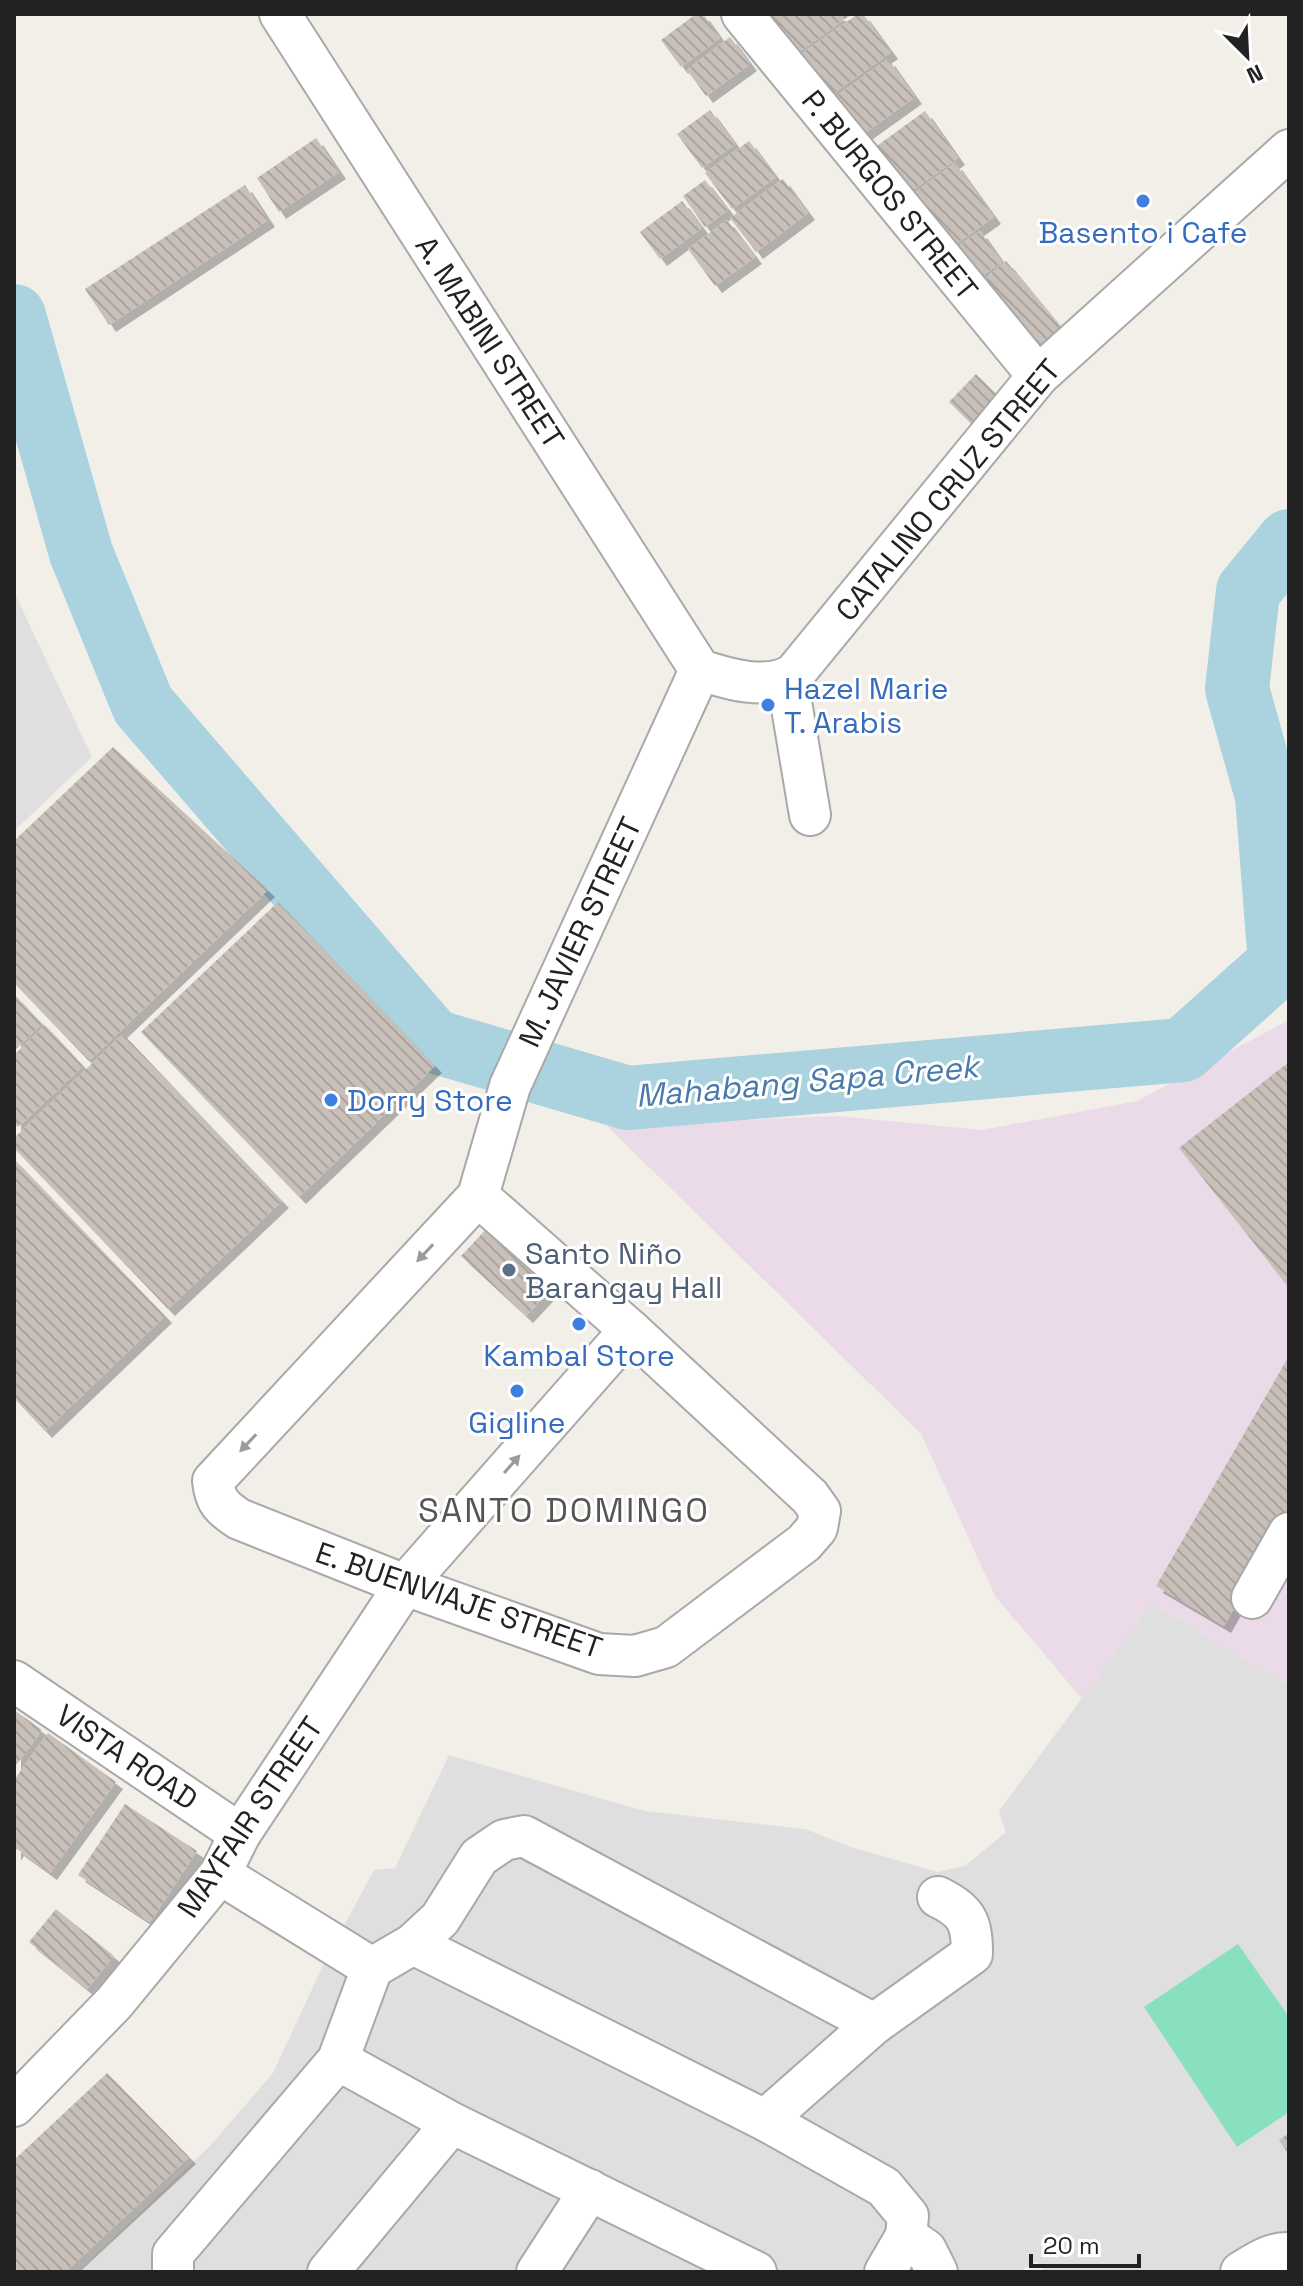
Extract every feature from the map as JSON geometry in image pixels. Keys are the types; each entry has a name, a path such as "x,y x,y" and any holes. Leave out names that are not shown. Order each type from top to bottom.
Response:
{"street":[{"name":"A. MABINI STREET","path":"280,14 700,670"},
{"name":"P. BURGOS STREET","path":"742,14 1038,376"},
{"name":"CATALINO CRUZ STREET","path":"787,678 794,674 1038,376 1289,150"},
{"path":"700,670 727,679 759,683 787,678 810,815"},
{"name":"M. JAVIER STREET","path":"213,1481 478,1196 510,1086 700,670"},
{"path":"478,1196 630,1330"},
{"name":"E. BUENVIAJE STREET","path":"213,1481 214,1493 221,1508 239,1519 405,1585 599,1654 635,1656 666,1647 804,1543 817,1528 820,1511 810,1497 630,1330"},
{"name":"MAYFAIR STREET","path":"14,2106 114,2003 220,1874 240,1834 405,1585 630,1330"},
{"path":"1252,1598 1289,1533"},
{"name":"VISTA ROAD","path":"14,1681 240,1834"},
{"path":"173,2272 173,2254 338,2060 372,1968 413,1944 440,1919 479,1857 504,1840 524,1836 874,2024"},
{"path":"220,1874 372,1968"},
{"path":"765,2120 874,2024 972,1954 972,1929 958,1907 938,1897"},
{"path":"413,1944 765,2120 884,2187 908,2216 906,2236 885,2272"},
{"path":"338,2060 452,2123 590,2190 712,2262 756,2272"},
{"path":"328,2272 452,2123"},
{"path":"537,2272 590,2190"},
{"path":"906,2236 926,2250 937,2272"},
{"path":"1241,2272 1263,2259 1289,2253"}],"shaded area":[{"path":"14,592 92,757 14,831"},
{"path":"1289,1020 1289,1686 1152,1603 1082,1699 995,1596 921,1434 607,1126 838,1116 982,1130 1137,1101"},
{"path":"1152,1603 1289,1686 1289,2272 1045,2272 1037,2261 1019,2272 78,2272 210,2146 273,2073 326,1959 374,1870 395,1868 449,1755 645,1811 805,1829 851,1847 937,1872 965,1866 1006,1832 999,1811"}],"green space":[{"path":"1238,1944 1289,2017 1289,2112 1237,2147 1144,2007"}],"building":[{"path":"696,14 703,14 720,38 681,67 661,40"},
{"path":"773,14 852,14 793,56 766,19"},
{"path":"858,14 863,14 891,52 831,95 801,54"},
{"path":"730,37 750,64 706,96 687,70"},
{"path":"888,59 915,97 862,135 835,97"},
{"path":"710,110 735,144 702,168 677,134"},
{"path":"925,111 958,158 907,194 874,148"},
{"path":"316,138 339,172 279,212 257,178"},
{"path":"749,141 776,177 732,209 705,173"},
{"path":"955,163 994,217 949,249 910,196"},
{"path":"783,179 808,213 756,252 730,218"},
{"path":"705,180 728,210 705,227 683,196"},
{"path":"245,185 268,220 109,325 85,289"},
{"path":"682,201 702,228 660,259 640,232"},
{"path":"727,220 755,257 715,286 688,249"},
{"path":"980,231 1002,262 973,282 951,251"},
{"path":"1006,261 1061,328 1032,352 976,286"},
{"path":"976,374 1003,401 976,428 949,402"},
{"path":"113,747 268,890 89,1061 14,983 14,841"},
{"path":"278,902 435,1066 299,1197 141,1032"},
{"path":"14,994 42,1024 14,1051"},
{"path":"45,1025 83,1066 18,1127 14,1123 14,1055"},
{"path":"123,1034 282,1201 168,1309 14,1148 14,1138"},
{"path":"1289,1062 1289,1288 1179,1148"},
{"path":"14,1159 165,1316 45,1431 14,1398"},
{"name":"Santo Niño Barangay Hall","path":"491,1224 556,1284 526,1316 461,1256"},
{"path":"1289,1356 1289,1513 1224,1626 1156,1586"},
{"path":"14,1710 42,1730 14,1768"},
{"path":"48,1733 116,1782 50,1873 17,1849 14,1854 14,1780"},
{"path":"125,1804 197,1851 150,1922 78,1875"},
{"path":"56,1909 114,1956 87,1989 29,1942"},
{"path":"107,2073 189,2157 65,2272 14,2272 14,2160"},
{"path":"1289,2133 1289,2155 1279,2140"}],"waterway":[{"name":"Mahabang Sapa Creek","path":"14,316 81,553 143,705 433,1041 628,1098 1183,1050 1280,963 1267,796 1237,689 1248,591 1289,541"}],"place":[{"name":"Basento i Cafe","path":"1143,201"},
{"name":"Hazel Marie T. Arabis","path":"768,705"},
{"name":"Dorry Store","path":"331,1100"},
{"name":"Santo Niño Barangay Hall","path":"509,1270"},
{"name":"Kambal Store","path":"579,1324"},
{"name":"Gigline","path":"517,1391"}],"district":[{"name":"SANTO DOMINGO","path":"564,1510"}]}
